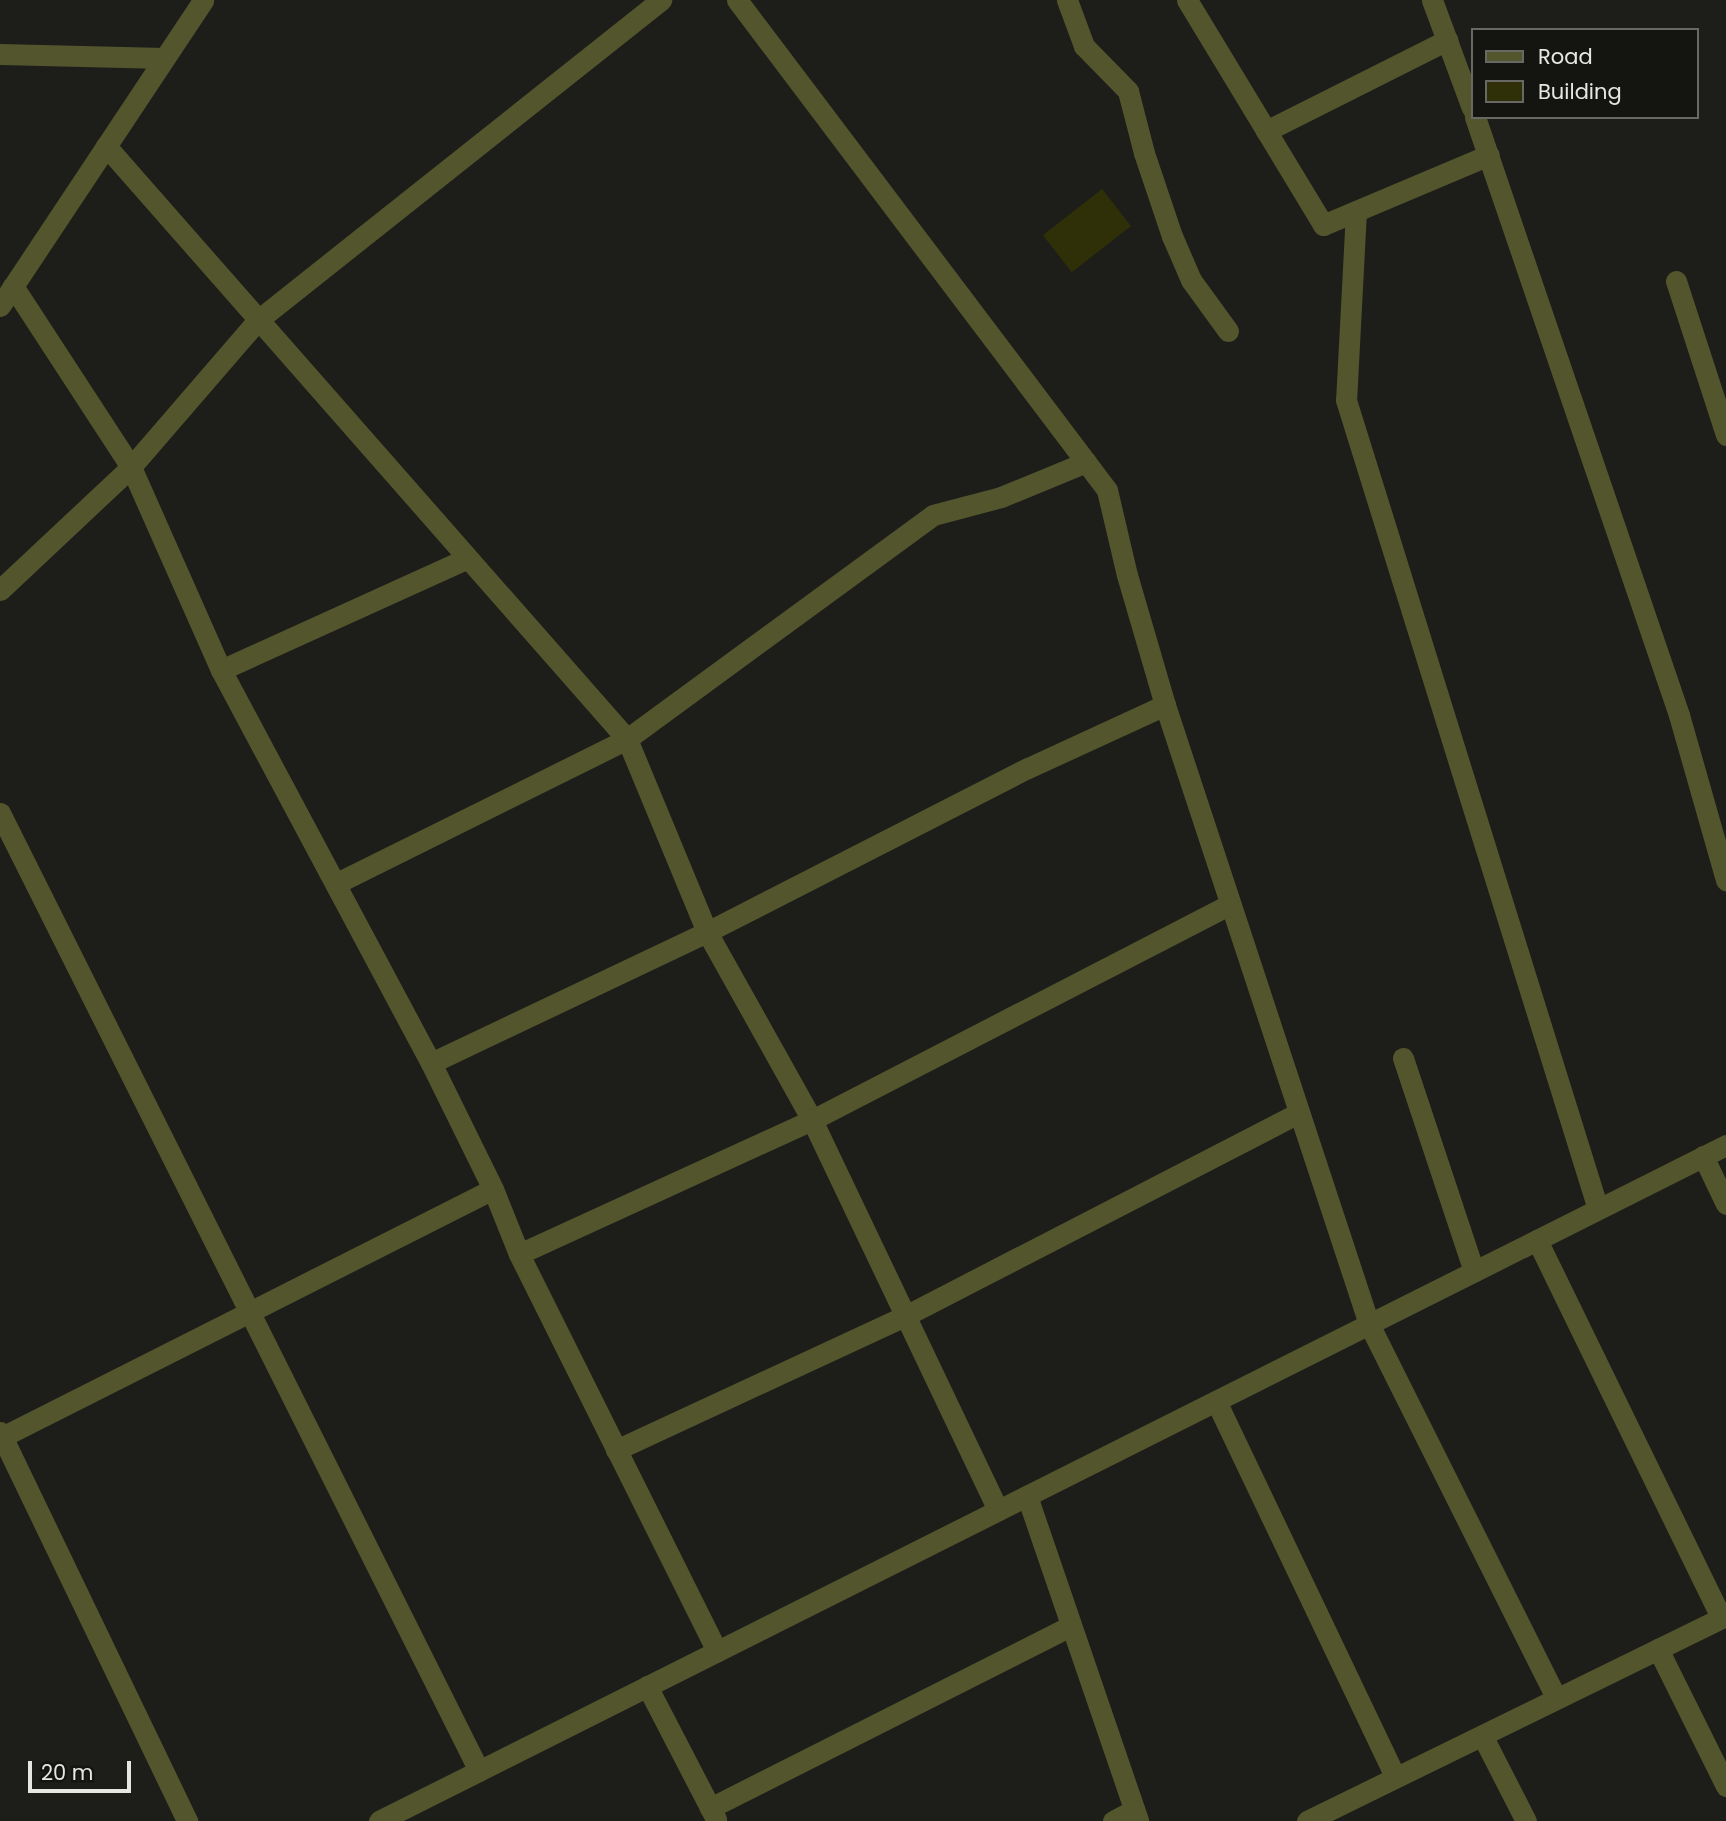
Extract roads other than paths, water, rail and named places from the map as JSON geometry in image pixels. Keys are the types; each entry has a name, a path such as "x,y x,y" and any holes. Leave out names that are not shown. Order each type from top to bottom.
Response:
{"street":[{"path":"0,306 203,0"},
{"path":"0,590 131,467 258,320 661,0"},
{"path":"737,0 1107,489 1127,575 1165,705 1369,1324 1558,1699"},
{"path":"1067,0 1084,46 1128,91 1144,153 1172,236 1191,280 1228,331"},
{"path":"1186,0 1322,225 1489,155"},
{"path":"1432,0 1470,103"},
{"path":"1266,131 1447,40"},
{"path":"0,54 164,58"},
{"path":"1476,119 1679,716 1726,880"},
{"path":"106,146 466,559 627,739 707,932 812,1120 998,1510"},
{"path":"1356,211 1346,400 1598,1209"},
{"path":"1676,281 1726,435"},
{"path":"13,286 131,467 221,670 431,1063 492,1189 519,1254 717,1651"},
{"path":"337,883 627,739 933,515 1001,497 1086,462"},
{"path":"221,670 466,559"},
{"path":"431,1063 707,932 1028,768 1165,705"},
{"path":"0,813 479,1771"},
{"path":"519,1254 812,1120 1229,905"},
{"path":"1403,1058 1475,1271"},
{"path":"616,1450 905,1316 1298,1113"},
{"path":"379,1821 1726,1145"},
{"path":"1703,1156 1726,1204"},
{"path":"187,1821 1,1435 252,1313 492,1189"},
{"path":"1310,1821 1395,1776 1483,1737 1723,1617 1537,1240"},
{"path":"1216,1401 1395,1776"},
{"path":"1027,1496 1136,1816 1113,1821"},
{"path":"647,1686 714,1815 1071,1626"},
{"path":"1658,1649 1726,1786"},
{"path":"1483,1737 1526,1821"}]}
